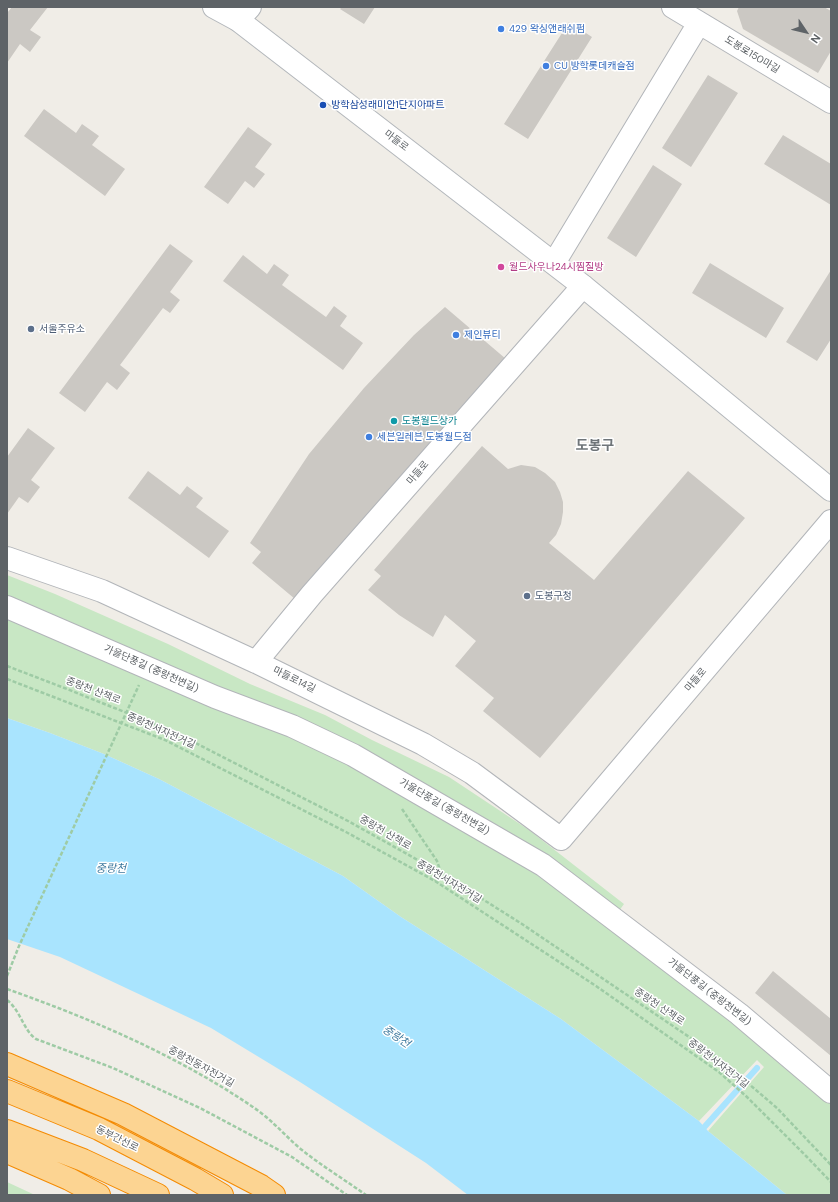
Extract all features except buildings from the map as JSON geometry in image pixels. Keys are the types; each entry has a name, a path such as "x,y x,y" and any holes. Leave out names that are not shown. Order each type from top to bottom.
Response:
{"highway":[{"path":"7,1064 123,1114 261,1186 274,1195"},
{"name":"동부간선로","path":"7,1091 99,1130 196,1179 222,1195"},
{"path":"7,1131 83,1160 158,1195"},
{"path":"7,1152 70,1179 99,1195"}],"street":[{"name":"마들로","path":"214,7 244,11 831,490"},
{"name":"도봉로150마길","path":"673,7 831,102"},
{"path":"554,263 699,23"},
{"name":"마들로","path":"256,662 317,588 582,286"},
{"name":"마들로","path":"562,839 831,521"},
{"name":"마들로14길","path":"7,558 102,591 256,662 441,753 472,773 562,839"},
{"name":"가을단풍길 (중랑천변길)","path":"7,607 215,698 292,726 353,755 543,865 739,1014 831,1092"}],"path":[{"name":"중랑천 산책로","path":"7,666 172,731 348,821 441,873 522,924 704,1047 788,1119 831,1165"},
{"path":"7,976 19,946 147,668"},
{"name":"중랑천서자전거길","path":"7,678 165,740 346,832 435,881 596,986 697,1056 735,1085 748,1097 831,1182"},
{"path":"400,807 438,861 441,873 435,881"},
{"name":"중랑천동자전거길","path":"7,989 107,1027 198,1073 244,1100 263,1114 302,1150 366,1195"},
{"path":"7,1000 15,1008 27,1031 36,1039 113,1068 200,1108 292,1158 347,1195"}],"green space":[{"path":"7,575 55,594 168,644 250,684 325,715 372,740 449,777 529,830 624,904 611,922 774,1055 831,1104 831,1195 787,1195 708,1131 764,1067 757,1060 699,1121 561,1019 401,917 343,876 159,779 104,754 7,718"},
{"path":"7,1182 35,1195 7,1195"}],"water":[{"name":"중랑천","path":"7,718 104,754 159,779 343,876 401,917 561,1019 699,1121 708,1131 787,1195 468,1195 426,1163 300,1082 211,1028 60,957 7,939"}],"waterway":[{"path":"699,1133 757,1068"}],"place":[{"name":"429 왁싱앤래쉬펌","path":"501,29"},
{"name":"CU 방학롯데캐슬점","path":"546,66"},
{"name":"방학삼성래미안1단지아파트","path":"323,105"},
{"name":"월드사우나24시찜질방","path":"501,267"},
{"name":"서울주유소","path":"31,329"},
{"name":"제인뷰티","path":"456,335"},
{"name":"도봉월드상가","path":"394,421"},
{"name":"세븐일레븐 도봉월드점","path":"369,437"},
{"name":"도봉구청","path":"527,596"}],"district":[{"name":"도봉구","path":"595,446"}]}
